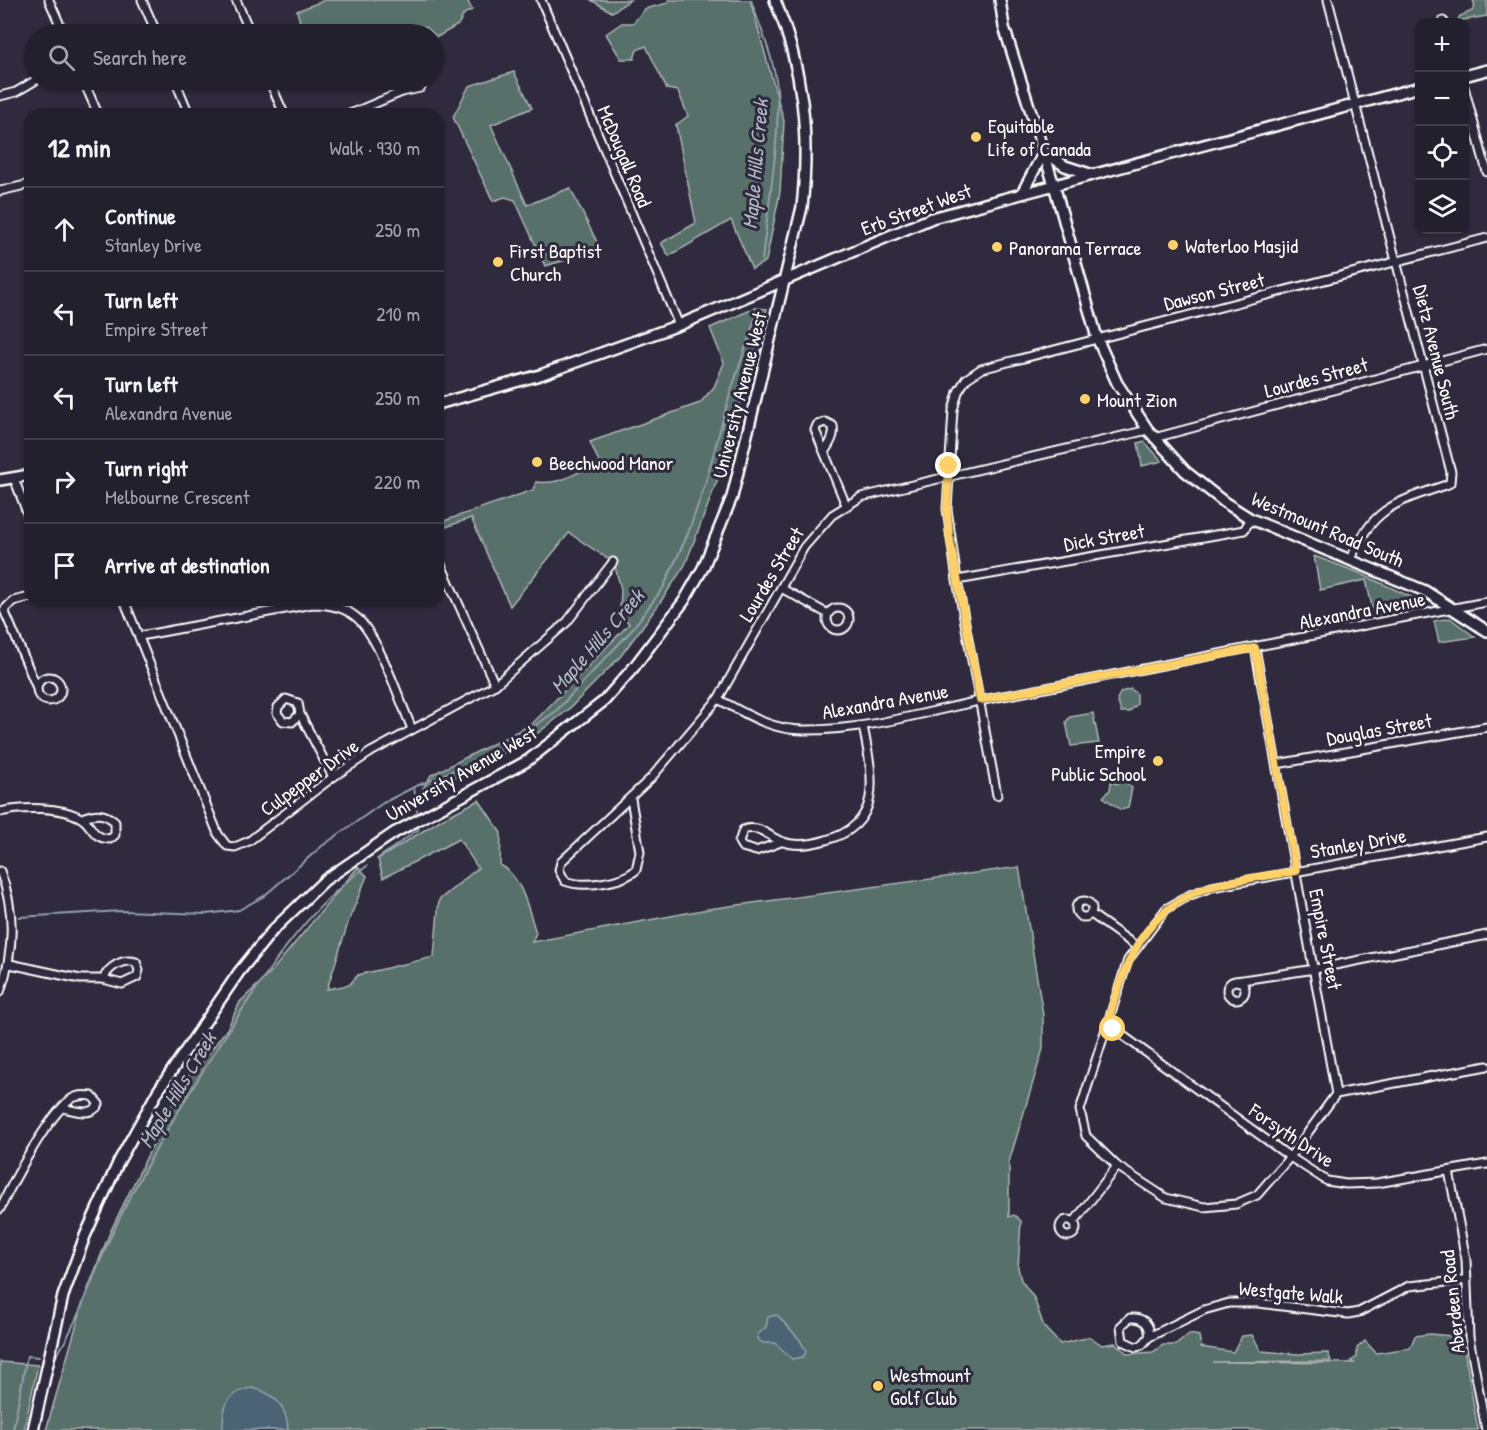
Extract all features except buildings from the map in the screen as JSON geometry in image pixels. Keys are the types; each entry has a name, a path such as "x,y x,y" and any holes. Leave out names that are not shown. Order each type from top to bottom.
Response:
{"main road":[{"name":"University Avenue West","path":"33,1430 63,1296 85,1236 119,1161 158,1091 239,972 273,930 325,880 394,833 527,760 604,700 634,667 684,601 703,568 732,497 802,207 807,164 803,97 797,62 775,0"},
{"name":"Westmount Road South","path":"1000,0 1004,27 1054,185 1097,338 1117,383 1151,434 1185,471 1224,502 1251,519 1425,591 1455,608 1487,631"},
{"path":"1469,75 1487,70"},
{"name":"Erb Street West","path":"444,402 540,375 679,325 932,218 1415,88"},
{"path":"1022,193 1044,152 1065,166 1092,175"},
{"path":"0,480 24,476"}],"street":[{"path":"49,0 60,24"},
{"path":"142,0 152,24"},
{"path":"236,0 247,24"},
{"name":"McDougall Road","path":"541,0 679,325"},
{"name":"Dietz Avenue South","path":"1328,0 1451,472 1450,483 1404,499 1376,516 1366,527 1351,559"},
{"path":"0,96 24,87"},
{"path":"87,90 95,108"},
{"path":"179,90 187,108"},
{"path":"273,90 281,108"},
{"path":"364,108 411,90"},
{"path":"1469,105 1487,172"},
{"path":"0,191 24,185"},
{"name":"Dawson Street","path":"948,476 953,410 958,392 966,379 981,369 1487,238"},
{"name":"Lourdes Street","path":"631,799 640,852 636,870 623,877 580,885 565,880 559,870 561,862 631,799 718,699 810,538 831,515 861,497 948,476 1151,434 1487,349"},
{"path":"825,451 846,505"},
{"path":"948,476 948,517 957,580 997,795"},
{"path":"14,477 24,504"},
{"name":"Dick Street","path":"957,580 1244,530 1251,519"},
{"name":"Culpepper Drive","path":"127,606 218,834 227,846 243,845 333,777 412,729 495,685 567,621 613,562"},
{"path":"444,571 495,685"},
{"path":"781,588 828,614"},
{"path":"24,598 13,601 4,610 37,688"},
{"name":"Alexandra Avenue","path":"718,699 760,721 780,728 810,730 863,726 980,700 1487,602"},
{"path":"140,636 301,606"},
{"path":"329,606 337,607 358,619 373,639 412,729"},
{"name":"Empire Street","path":"1255,648 1336,1094"},
{"path":"300,714 333,777"},
{"path":"781,842 756,851 742,847 739,842 743,830 755,828 769,833 781,842 800,845 827,840 849,831 864,816 868,806 871,783 863,726"},
{"name":"Douglas Street","path":"1276,764 1487,727"},
{"path":"0,812 39,808 82,818 103,814 115,822 115,835 110,839 104,838 89,829 82,818"},
{"name":"Stanley Drive","path":"1336,1094 1290,1157 1257,1195 1236,1204 1204,1207 1166,1198 1117,1166 1086,1137 1080,1110 1122,974 1136,946 1166,909 1212,886 1487,837"},
{"path":"0,871 10,909 10,964 0,992"},
{"path":"1091,914 1136,946"},
{"path":"1236,981 1315,969 1487,935"},
{"path":"10,964 80,979 103,979 111,983 122,984 137,977 139,970 136,962 122,962 106,972 103,979"},
{"name":"Forsyth Drive","path":"1107,1024 1290,1157 1327,1181 1346,1184 1377,1183 1487,1164"},
{"path":"1336,1094 1487,1066"},
{"path":"0,1209 38,1143 63,1108 70,1100 85,1095 96,1098 99,1104 90,1112 80,1113 63,1108"},
{"path":"1074,1222 1117,1166"},
{"name":"Aberdeen Road","path":"1449,1171 1466,1260 1470,1337 1483,1386 1486,1430"},
{"name":"Westgate Walk","path":"1149,1337 1148,1325 1142,1319 1130,1318 1121,1326 1120,1335 1129,1346 1142,1345 1149,1337 1204,1310 1229,1303 1258,1303 1348,1314 1359,1312 1409,1286 1467,1280"}],"green space":[{"path":"325,0 467,0 472,10 464,14 458,25 444,33 444,24 300,24 297,11"},
{"path":"591,0 630,0 612,12"},
{"path":"668,0 750,0 784,121 780,192 766,261 752,269 731,220 669,256 661,243 696,223 676,125 688,116 678,91 667,89 646,46 637,50 634,59 621,59 606,34 622,23 633,23 645,9 668,3"},
{"path":"1473,0 1487,0 1487,16 1459,18 1472,11 1475,6"},
{"path":"514,72 532,108 491,125 527,205 570,188 601,250 545,266 515,200 505,197 493,201 453,117 469,86"},
{"path":"755,308 767,309 724,462 685,565 620,657 568,710 527,741 433,789 422,790 431,775 532,724 629,624 620,610 621,589 614,563 569,533 510,606 471,518 444,528 444,521 533,490 536,482 563,479 600,464 590,442 700,403 714,387 724,363 710,328"},
{"path":"1144,441 1162,461 1142,466 1138,443"},
{"path":"1314,556 1357,572 1424,603 1374,615 1366,580 1320,590"},
{"path":"1450,618 1475,637 1439,642 1434,621"},
{"path":"1131,689 1137,694 1137,704 1129,712 1121,712 1117,699 1121,692"},
{"path":"1093,713 1099,743 1071,746 1066,722 1070,717"},
{"path":"1123,780 1132,788 1128,808 1121,810 1103,797 1110,790 1111,782 1118,784"},
{"path":"479,800 501,833 500,865 514,877 524,895 536,933 532,942 708,909 1019,867 1043,1015 1043,1049 1009,1162 1009,1217 1014,1215 1021,1221 1018,1268 1021,1280 1034,1298 1044,1327 1060,1344 1090,1337 1102,1345 1115,1343 1128,1354 1153,1352 1163,1345 1176,1345 1189,1334 1199,1336 1201,1347 1233,1352 1242,1336 1252,1335 1261,1351 1298,1354 1328,1353 1331,1361 1213,1362 1354,1363 1351,1361 1357,1357 1357,1348 1365,1341 1376,1353 1410,1348 1415,1336 1430,1334 1462,1337 1478,1430 46,1430 84,1299 110,1232 173,1103 172,1092 175,1087 196,1069 227,1029 240,1002 270,973 358,867 367,876 349,920 327,989 349,985 358,975 434,957 439,900 478,868 459,839 383,878 378,859 442,819"},
{"path":"0,1362 38,1365 24,1430 0,1430"}],"water":[{"path":"777,1315 800,1340 806,1352 803,1357 792,1359 775,1343 763,1343 759,1340 757,1335 766,1327 768,1317"},
{"path":"252,1388 267,1393 278,1402 285,1414 288,1430 223,1430 225,1407 228,1402 237,1393"}],"waterway":[{"name":"Maple Hills Creek","path":"751,0 770,54 777,88 778,108 762,261"},
{"name":"Maple Hills Creek","path":"19,917 122,911 206,914 239,910 264,896 322,846 383,803 414,787 493,754 555,712 630,632 663,588 687,536 704,488 730,394 757,313"},
{"name":"Maple Hills Creek","path":"414,787 417,811"},
{"name":"Maple Hills Creek","path":"377,859 419,829"},
{"name":"Maple Hills Creek","path":"55,1358 72,1328 136,1185 205,1067 285,948 323,904 367,866"},
{"name":"Maple Hills Creek","path":"13,1430 27,1356 39,1357"}],"place":[{"name":"Equitable Life of Canada","path":"976,137"},
{"name":"Waterloo Masjid","path":"1173,245"},
{"name":"Panorama Terrace","path":"997,247"},
{"name":"First Baptist Church","path":"498,262"},
{"name":"Mount Zion","path":"1085,399"},
{"name":"Beechwood Manor","path":"537,462"},
{"name":"Empire Public School","path":"1158,761"},
{"name":"Westmount Golf Club","path":"878,1386"}],"route":[{"path":"949,466 947,508 949,535 980,700 1255,648 1296,871 1212,886 1166,909 1150,927 1128,960 1107,1024 1113,1029"}]}
